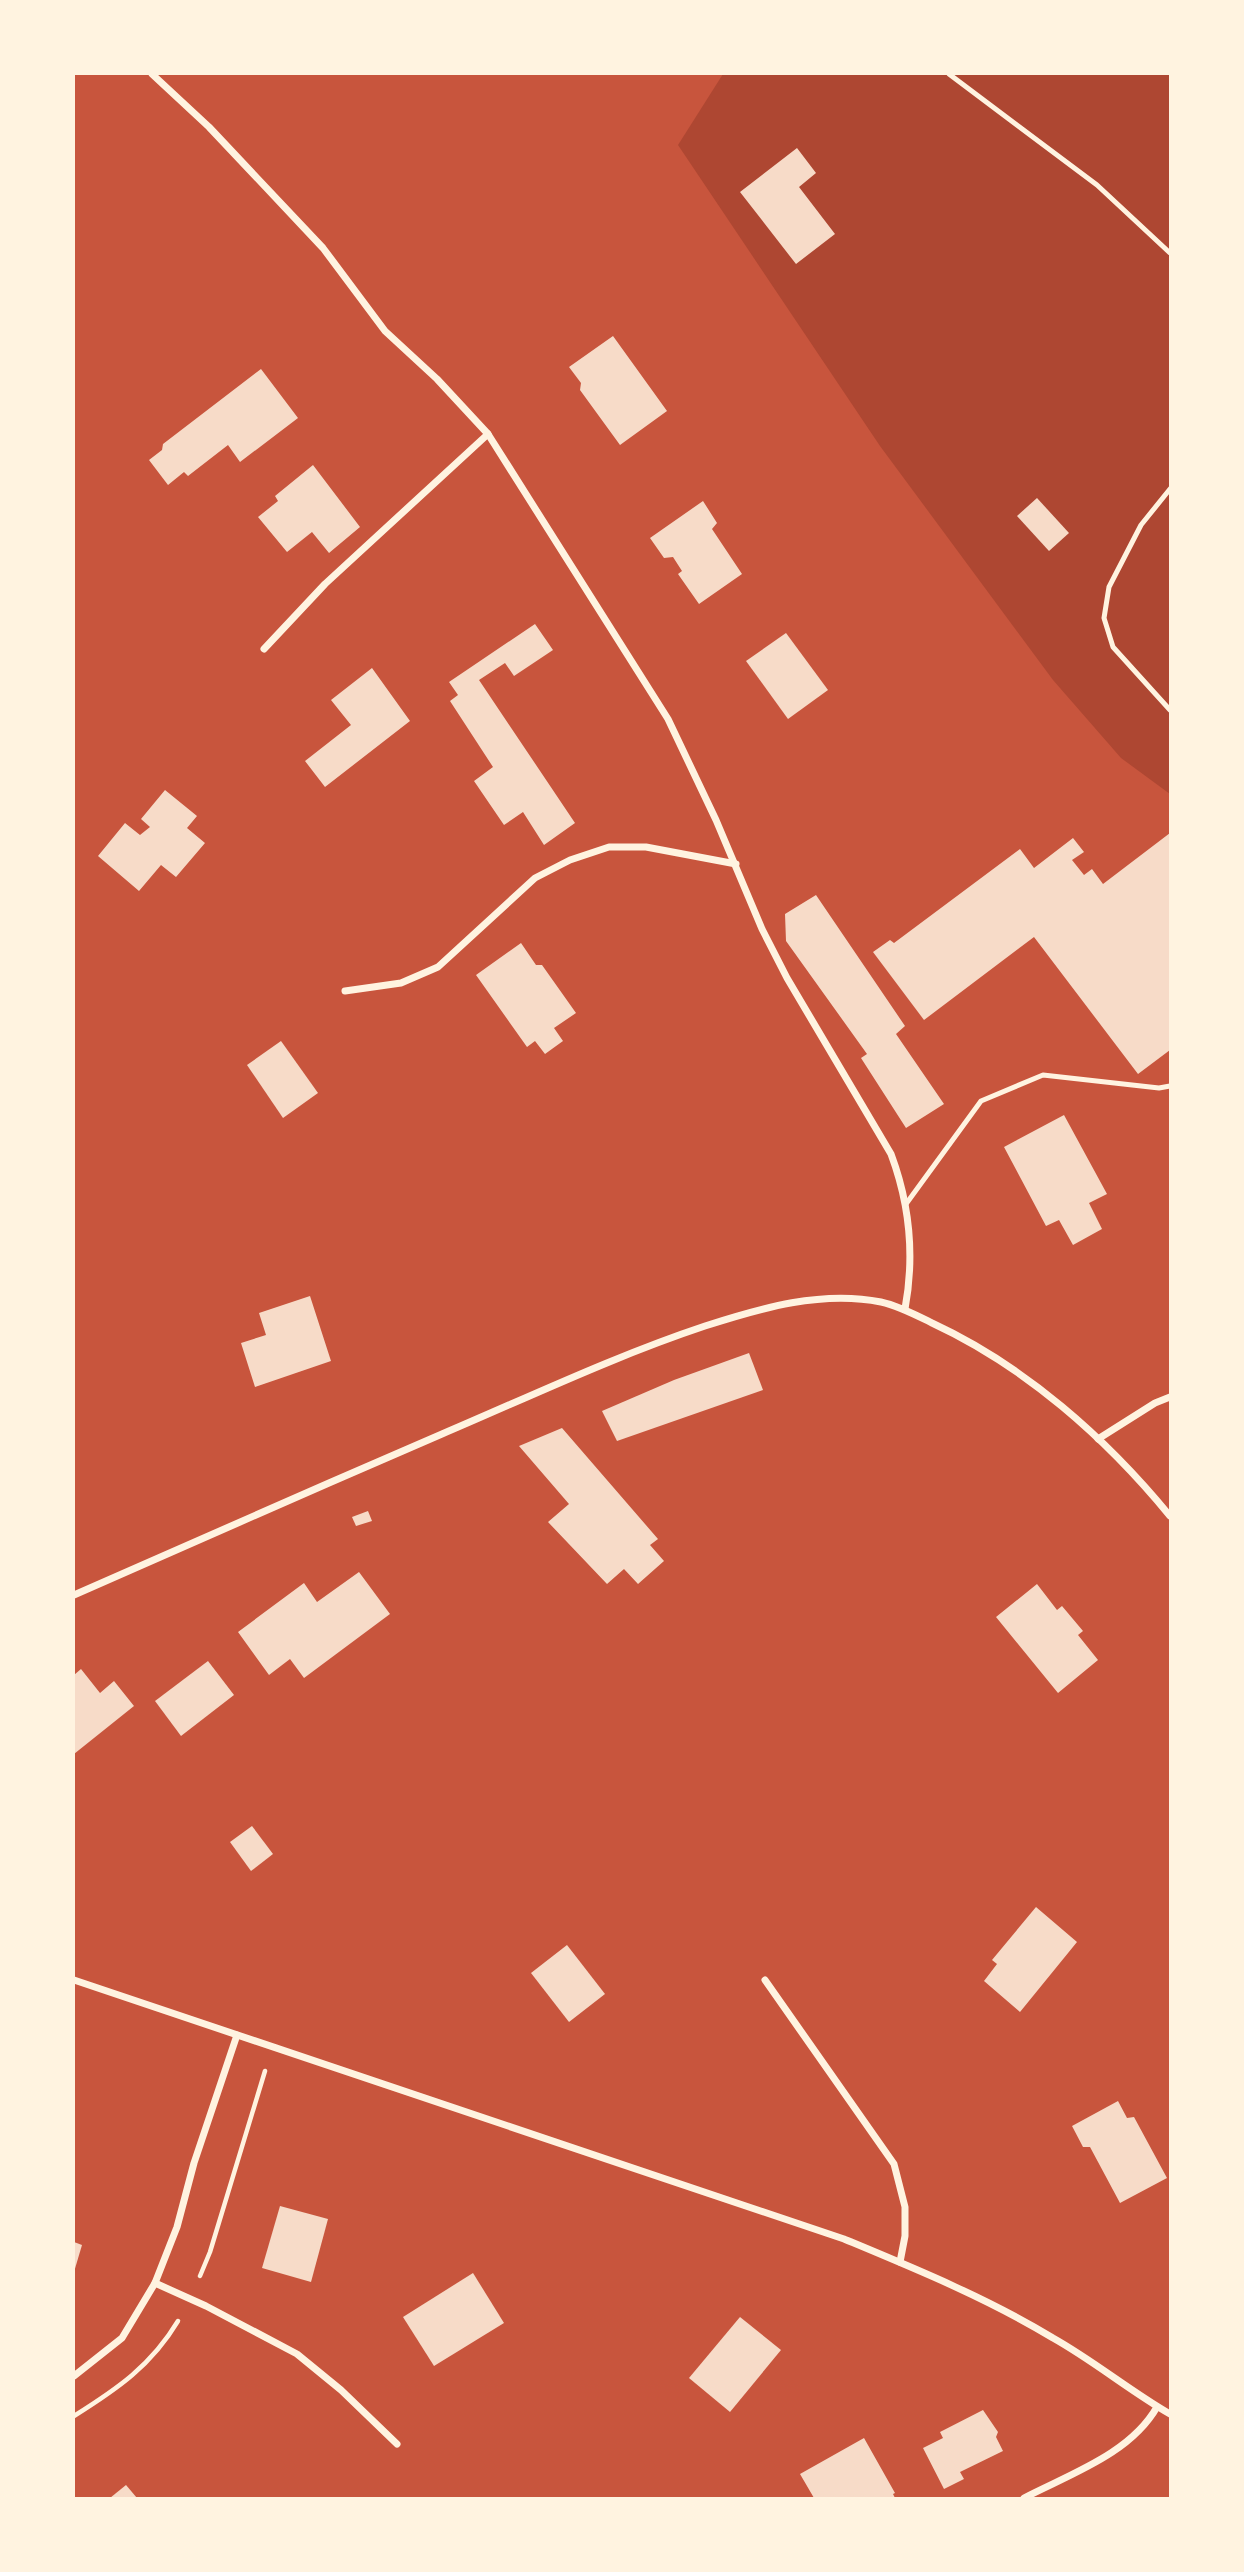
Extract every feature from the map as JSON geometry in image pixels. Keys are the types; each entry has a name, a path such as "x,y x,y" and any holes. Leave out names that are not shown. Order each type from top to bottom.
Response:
{"street":[{"path":"152,74 209,127 314,238 386,331 437,379 488,435 668,719 693,768 762,929 787,978 891,1154 902,1184 911,1234 910,1281 905,1309"},
{"path":"264,649 324,584 488,435"},
{"path":"345,991 401,983 438,967 535,878 570,860 609,848 646,847 736,864"},
{"path":"74,1595 659,1341 784,1303 855,1300 880,1302 905,1309 990,1353 1098,1438 1141,1480 1171,1516"},
{"path":"1098,1438 1155,1403 1171,1397"},
{"path":"74,1980 844,2239 952,2283 1033,2326 1171,2414"},
{"path":"765,1980 894,2164 905,2207 905,2236 900,2262"},
{"path":"74,2376 122,2338 155,2283 177,2227 194,2163 237,2035"},
{"path":"155,2283 206,2306 297,2354 341,2390 397,2444"},
{"path":"1024,2498 1132,2439 1157,2407"}],"lane":[{"path":"949,74 1097,186 1171,253"},
{"path":"1171,489 1141,525 1109,587 1104,618 1114,647 1171,710"},
{"path":"906,1203 981,1101 1043,1075 1159,1088 1171,1086"}],"shaded area":[{"path":"723,74 1170,74 1170,794 1121,758 1053,680 880,446 678,145"}],"building":[{"path":"797,148 816,173 799,187 835,234 796,264 740,192"},
{"path":"613,336 667,411 620,445 580,390 581,383 569,367"},
{"path":"261,369 298,418 240,462 228,445 188,476 184,472 168,485 149,460 162,450 163,444"},
{"path":"313,465 360,527 329,553 312,532 287,552 258,517 278,501 275,496"},
{"path":"1037,498 1069,533 1049,551 1017,516"},
{"path":"703,501 717,523 712,529 742,574 699,604 678,574 682,571 673,557 664,558 650,538"},
{"path":"535,624 553,650 514,676 505,663 479,680 575,823 544,845 523,812 504,825 474,781 493,767 450,701 458,695 449,682"},
{"path":"786,633 828,690 788,719 746,661"},
{"path":"372,668 410,721 325,787 305,761 351,725 331,700"},
{"path":"165,790 197,816 187,828 205,843 176,877 161,865 139,891 98,856 125,823 140,835 150,827 141,819"},
{"path":"1170,833 1170,1050 1138,1074 1034,937 924,1020 873,952 890,940 894,943 1020,849 1034,868 1073,838 1084,852 1072,860 1084,875 1092,869 1103,884"},
{"path":"816,895 905,1026 896,1034 944,1104 906,1128 861,1058 867,1054 786,941 785,914"},
{"path":"521,943 536,965 542,965 576,1013 554,1028 563,1041 545,1054 535,1041 527,1047 476,975"},
{"path":"281,1041 318,1093 283,1118 247,1065"},
{"path":"1064,1115 1107,1194 1089,1203 1102,1229 1073,1245 1059,1220 1046,1226 1004,1147"},
{"path":"310,1296 331,1361 255,1387 241,1343 266,1335 259,1313"},
{"path":"749,1353 763,1390 617,1441 602,1411 674,1380"},
{"path":"562,1428 658,1539 650,1545 664,1561 638,1584 624,1569 607,1584 548,1522 569,1504 519,1446"},
{"path":"368,1511 372,1521 356,1526 352,1517"},
{"path":"359,1572 390,1614 304,1678 290,1659 269,1675 238,1632 304,1583 317,1602"},
{"path":"1037,1584 1057,1610 1062,1606 1083,1631 1078,1635 1098,1660 1058,1693 996,1617"},
{"path":"208,1661 234,1695 181,1736 155,1701"},
{"path":"81,1669 100,1693 114,1681 134,1706 74,1754 74,1675"},
{"path":"252,1826 273,1854 251,1871 230,1842"},
{"path":"1036,1907 1077,1942 1020,2012 984,1981 997,1964 992,1960"},
{"path":"567,1945 605,1994 569,2022 531,1973"},
{"path":"1118,2101 1127,2118 1134,2117 1167,2178 1120,2203 1090,2147 1083,2147 1072,2126"},
{"path":"280,2206 328,2219 311,2282 262,2268"},
{"path":"74,2242 82,2245 74,2272"},
{"path":"473,2273 504,2323 434,2366 403,2317"},
{"path":"740,2317 781,2350 730,2412 689,2378"},
{"path":"983,2410 998,2432 996,2437 1003,2451 960,2472 964,2479 944,2489 923,2448 943,2438 940,2432"},
{"path":"864,2438 895,2493 895,2498 814,2498 800,2474"},
{"path":"126,2485 137,2498 110,2498"}]}
